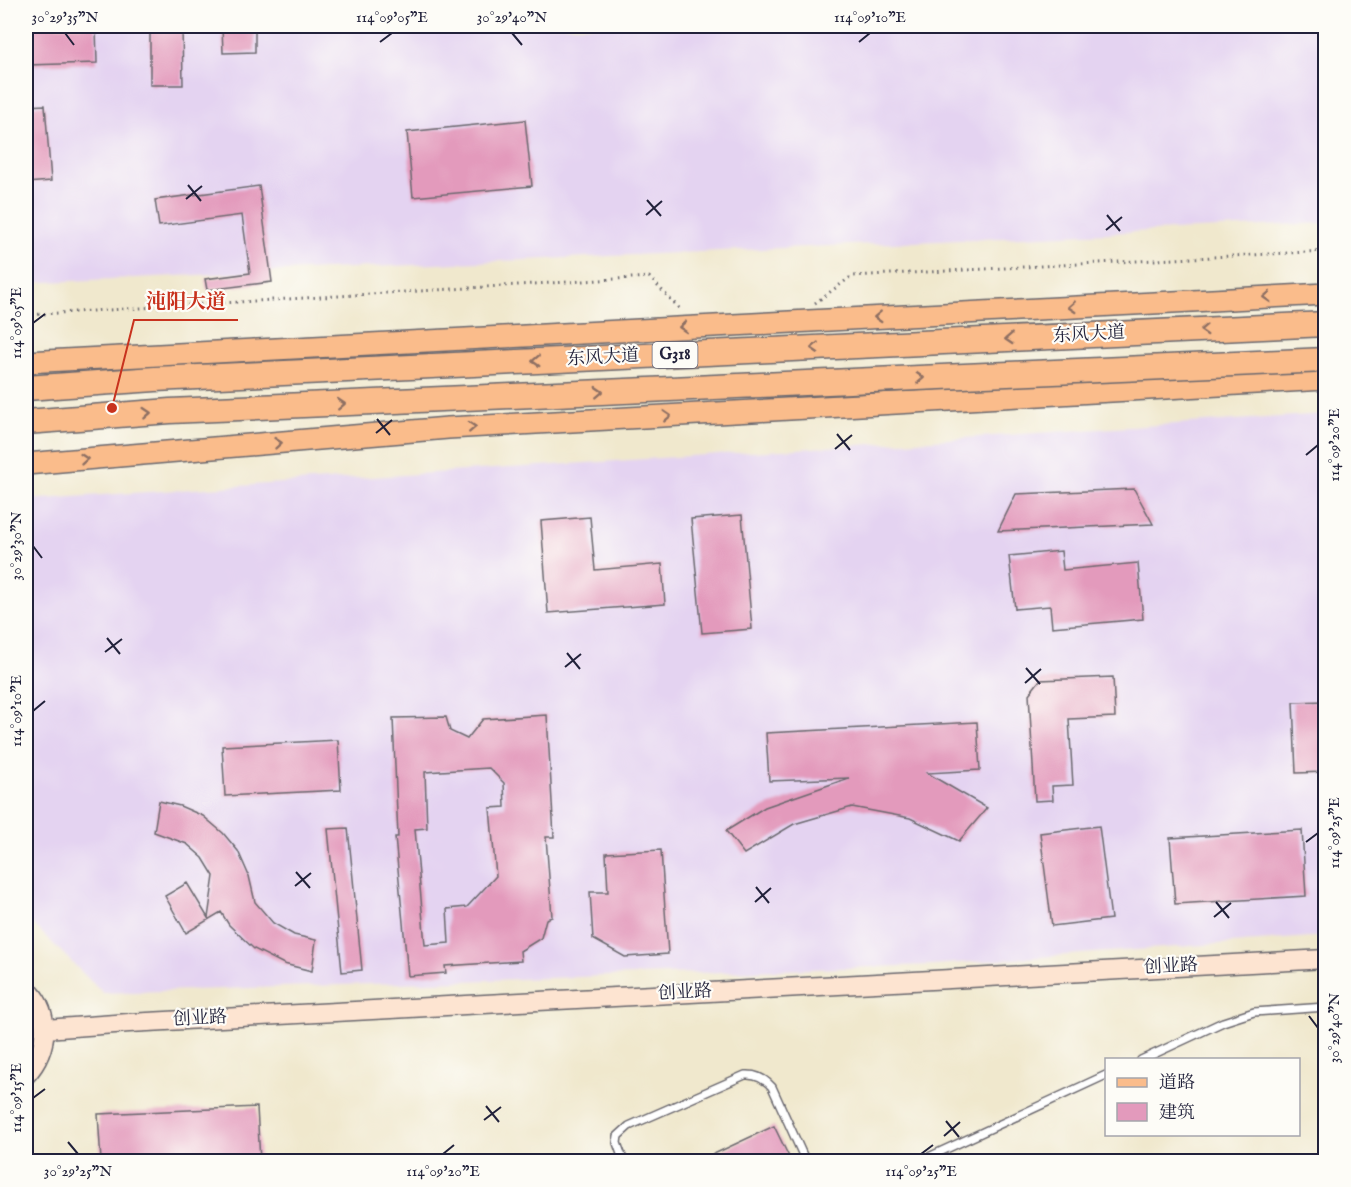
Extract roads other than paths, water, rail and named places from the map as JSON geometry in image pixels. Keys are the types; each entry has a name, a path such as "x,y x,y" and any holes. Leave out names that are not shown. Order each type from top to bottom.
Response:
{"highway":[{"name":"东风大道","path":"26,388 155,379 1326,324"},
{"name":"东风大道","path":"26,422 182,411 1326,360"}],"main road":[{"path":"26,362 1326,294"},
{"path":"26,464 448,428 1326,379"},
{"name":"创业路","path":"45,1029 1326,959"},
{"path":"26,988 32,993 41,1010 45,1029 43,1048 26,1075"}],"lane":[{"path":"1143,1058 1223,1022 1254,1012 1326,1007"},
{"path":"624,1161 617,1143 618,1136 629,1126 753,1074 767,1080 772,1087 806,1161"},
{"path":"918,1161 1105,1076"}],"place":[{"name":"沌阳大道","path":"112,408"}]}
